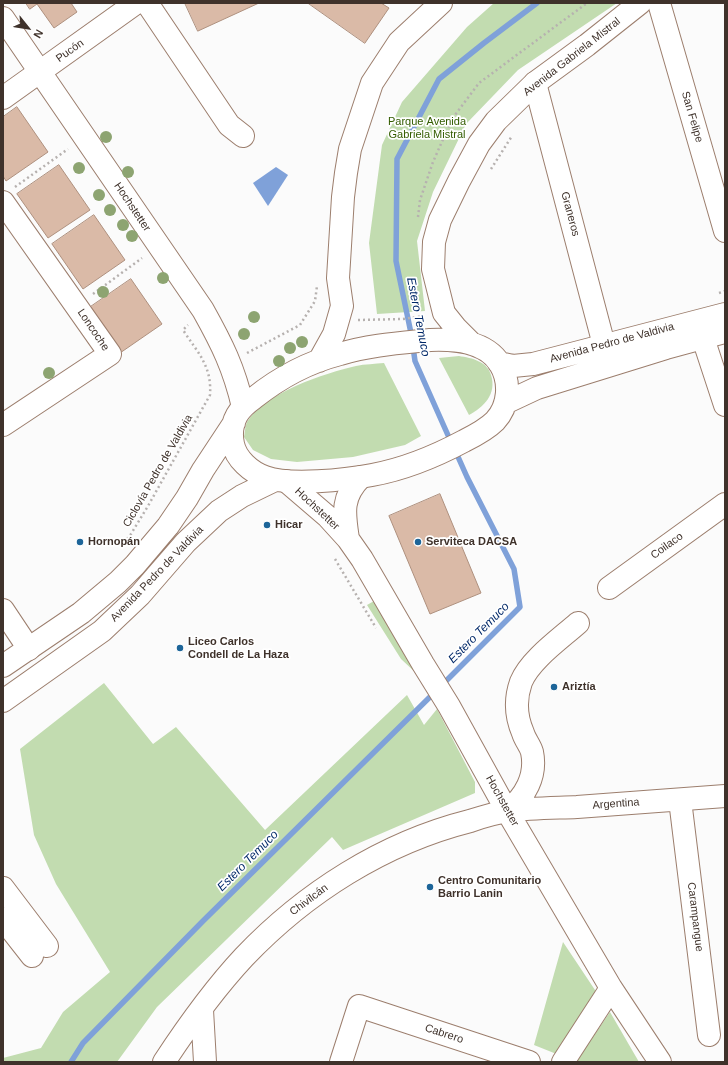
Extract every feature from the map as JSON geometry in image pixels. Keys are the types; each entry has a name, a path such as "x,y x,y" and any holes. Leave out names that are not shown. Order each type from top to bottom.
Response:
{"street":[{"name":"Pucón","path":"3,98 136,3"},
{"path":"147,3 229,125 243,136"},
{"name":"Avenida Gabriela Mistral","path":"472,344 456,328 444,312 433,269 434,242 440,220 459,181 478,144 496,121 535,83 587,45 640,3"},
{"name":"San Felipe","path":"658,3 725,231"},
{"path":"319,361 334,334 340,319 342,306 338,278 343,197 350,149 372,83 399,42 437,4"},
{"name":"Hochstetter","path":"3,18 203,310 232,365 238,386 238,415"},
{"name":"Graneros","path":"535,83 604,346"},
{"name":"Loncoche","path":"3,426 110,354 76,306 6,196"},
{"name":"Avenida Pedro de Valdivia","path":"499,363 514,366 533,364 725,314"},
{"name":"Avenida Pedro de Valdivia","path":"505,403 537,388 725,332"},
{"path":"703,338 725,405"},
{"name":"Avenida Pedro de Valdivia","path":"3,666 81,613 118,582 135,565 168,526 238,415 279,380 299,369 340,354 383,345 430,340 458,341 472,344 488,351 499,363 505,374 507,383 505,403 501,412 495,421 474,436 441,454 402,468 361,477 329,480 281,480 256,473 247,467 234,448 232,439 238,415"},
{"name":"Hochstetter","path":"348,539 345,516 346,499 355,483 361,477"},
{"name":"Hochstetter","path":"281,480 328,517 348,539 362,559 449,706 507,811 612,988 660,1062"},
{"name":"Avenida Pedro de Valdivia","path":"3,702 102,631 140,595 186,542 219,511 242,496 281,480"},
{"name":"Coilaco","path":"609,588 725,504"},
{"path":"3,610 29,649"},
{"path":"507,811 522,797 529,784 532,771 532,752 523,733 517,713 518,694 522,682 527,671 535,661 578,623"},
{"name":"Argentina","path":"507,811 725,796"},
{"name":"Carampangue","path":"680,800 709,1034"},
{"name":"Chivilcán","path":"164,1062 222,983 243,958 292,912 331,883 381,854 415,838 449,826 507,811"},
{"path":"3,888 39,951 3,918"},
{"path":"564,1062 612,988"},
{"name":"Cabrero","path":"342,1062 359,1006 529,1062"},
{"path":"202,1010 206,1062"}],"path":[{"path":"6,196 84,137"},
{"path":"76,306 158,246"},
{"path":"241,356 300,325 315,301 319,278 338,278"},
{"path":"717,294 725,291"},
{"name":"Ciclovía Pedro de Valdivia","path":"119,550 131,534 148,506 210,396 211,384 206,364 183,330 203,310"},
{"path":"353,320 424,317"}],"green space":[{"name":"Parque Avenida Gabriela Mistral","path":"494,3 617,3 518,70 466,124 433,192 417,241 425,311 377,314 369,243 382,145 402,102 467,27"},
{"path":"459,356 484,364 491,375 491,394 480,408 469,415 439,358"},
{"path":"384,363 421,436 405,445 353,457 297,462 271,459 253,450 244,437 247,422 255,412 281,393 312,379 343,369 359,365"},
{"path":"374,601 417,674 401,659 367,605"},
{"path":"104,683 153,744 176,727 265,830 407,695 424,725 437,709 475,782 475,793 343,850 332,837 157,1007 117,1062 3,1062 3,1058 41,1048 63,1012 110,972 56,884 34,835 20,749"},
{"path":"563,942 597,993 559,1055 534,1045"},
{"path":"610,1012 639,1062 576,1062"}],"water":[{"path":"276,167 288,175 268,206 253,183"}],"building":[{"path":"26,3 71,3 77,12 54,28 37,4 30,9"},
{"path":"185,3 259,3 198,31"},
{"path":"308,3 381,3 389,8 365,43"},
{"path":"17,107 48,152 6,181 3,176 3,117"},
{"path":"59,165 90,210 48,238 17,194"},
{"path":"94,215 125,260 83,289 52,244"},
{"path":"131,279 162,324 120,353 89,308"},
{"path":"440,494 481,593 430,614 389,516"}],"waterway":[{"name":"Estero Temuco","path":"412,338 396,261 397,159 439,79 537,3"},
{"name":"Estero Temuco","path":"413,347 415,361 451,442"},
{"name":"Estero Temuco","path":"441,686 520,607 514,569 467,477 455,450"},
{"name":"Estero Temuco","path":"71,1062 83,1043 203,921 435,692"}],"place":[{"name":"Hicar","path":"267,525"},
{"name":"Hornopán","path":"80,542"},
{"name":"Serviteca DACSA","path":"418,542"},
{"name":"Liceo Carlos Condell de La Haza","path":"180,648"},
{"name":"Ariztía","path":"554,687"},
{"name":"Centro Comunitario Barrio Lanin","path":"430,887"}]}
